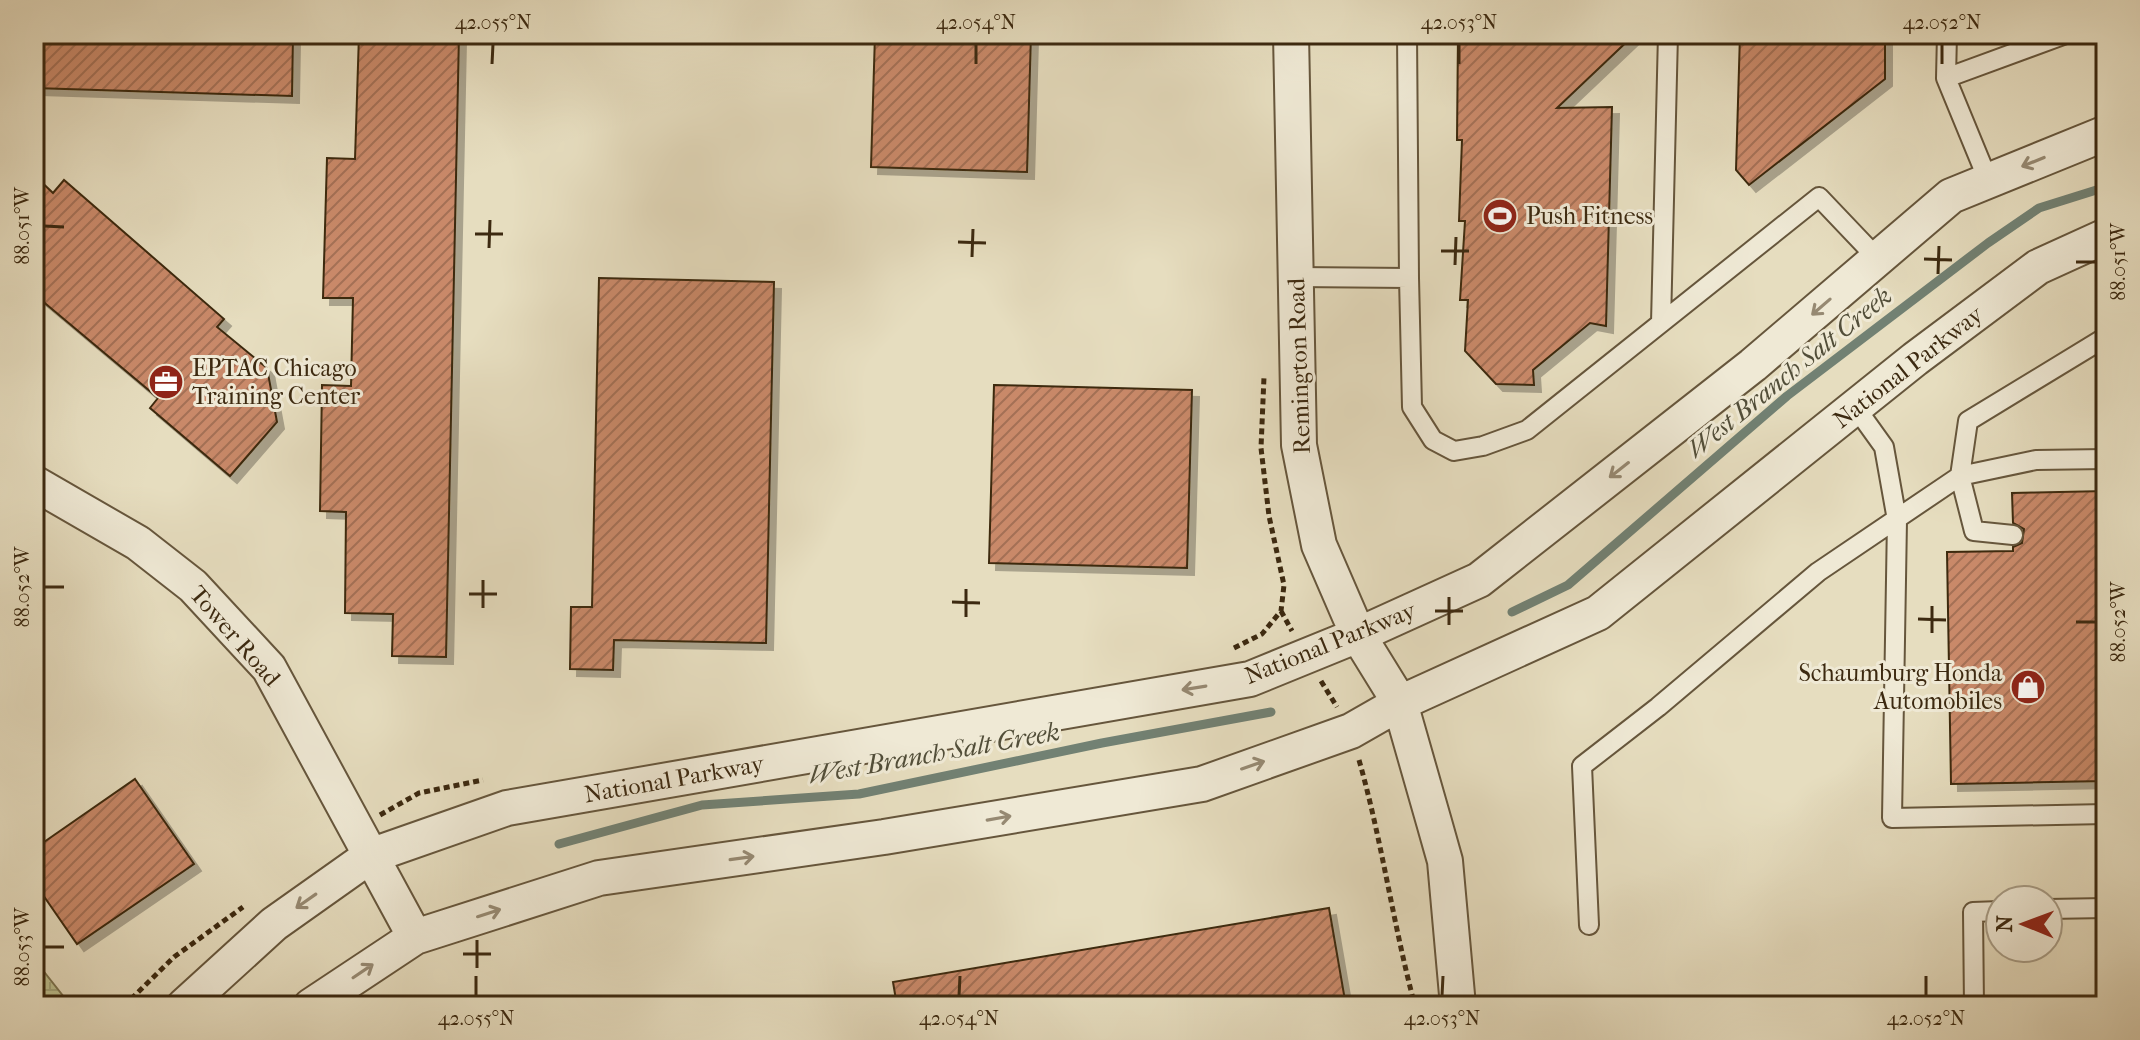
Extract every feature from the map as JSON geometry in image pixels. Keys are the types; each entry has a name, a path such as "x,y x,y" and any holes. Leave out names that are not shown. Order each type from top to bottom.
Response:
{"street":[{"name":"Remington Road","path":"1291,34 1299,445 1319,545 1358,635 1400,703 1445,861 1458,1006"},
{"name":"National Parkway","path":"184,1006 274,924 370,856 507,808 1250,679 1358,635 1479,580 1753,365 1951,196 2106,133"},
{"name":"National Parkway","path":"311,1006 415,937 599,878 884,837 1202,784 1351,731 1400,703 1598,613 2038,267 2106,236"},
{"name":"Tower Road","path":"34,483 138,543 193,586 269,668 306,730 415,937"}],"lane":[{"path":"1407,34 1412,407 1433,440 1454,451 1483,446 1527,430 1819,197 1878,259"},
{"path":"1661,323 1668,34"},
{"path":"1947,34 1946,78 1988,180"},
{"path":"1946,78 2066,34"},
{"path":"1296,277 1409,278"},
{"path":"2013,535 1974,531 1960,476 1968,421 2106,337"},
{"path":"1856,408 1884,447 1897,520 1892,818 2106,814"},
{"path":"1589,925 1582,766 1818,572 1960,476 2036,460 2106,459"},
{"path":"2064,909 2106,908"},
{"path":"1974,1006 1973,912 1984,912"}],"path":[{"path":"1281,611 1351,731 1384,858 1402,957 1415,1006"}],"green space":[{"path":"34,959 71,1006 34,1006"}],"building":[{"path":"35,34 293,34 292,96 34,88"},
{"path":"359,34 459,34 446,657 392,656 393,614 345,613 346,512 320,511 322,385 351,386 353,298 323,298 327,158 355,159"},
{"path":"875,34 1031,34 1027,172 871,167"},
{"path":"1458,34 1635,34 1557,108 1612,107 1606,326 1590,323 1533,370 1534,385 1496,384 1465,351 1468,300 1460,300 1465,221 1459,221 1462,140 1457,140"},
{"path":"1740,34 1885,34 1885,79 1749,185 1736,170"},
{"path":"34,175 53,193 64,180 224,319 217,327 267,368 277,422 230,476 150,408 158,398 34,294"},
{"path":"599,278 774,282 766,643 614,640 613,670 570,669 571,607 592,607"},
{"path":"994,385 1192,390 1187,568 989,563"},
{"name":"Schaumburg Honda Automobiles","path":"2106,491 2106,781 1951,784 1947,552 2013,551 2013,547 2022,543 2024,529 2013,523 2012,493"},
{"path":"135,779 194,864 77,944 34,882 34,849"},
{"path":"1329,908 1346,1006 897,1006 893,982"}],"waterway":[{"name":"West Branch Salt Creek","path":"1512,612 1568,585 1787,396 1988,243 2039,208 2106,187"},
{"name":"West Branch Salt Creek","path":"559,844 702,805 859,794 1102,743 1271,712"}],"place":[{"name":"Push Fitness","path":"1500,216"},
{"name":"EPTAC Chicago Training Center","path":"166,382"},
{"name":"Schaumburg Honda Automobiles","path":"2028,687"}]}
